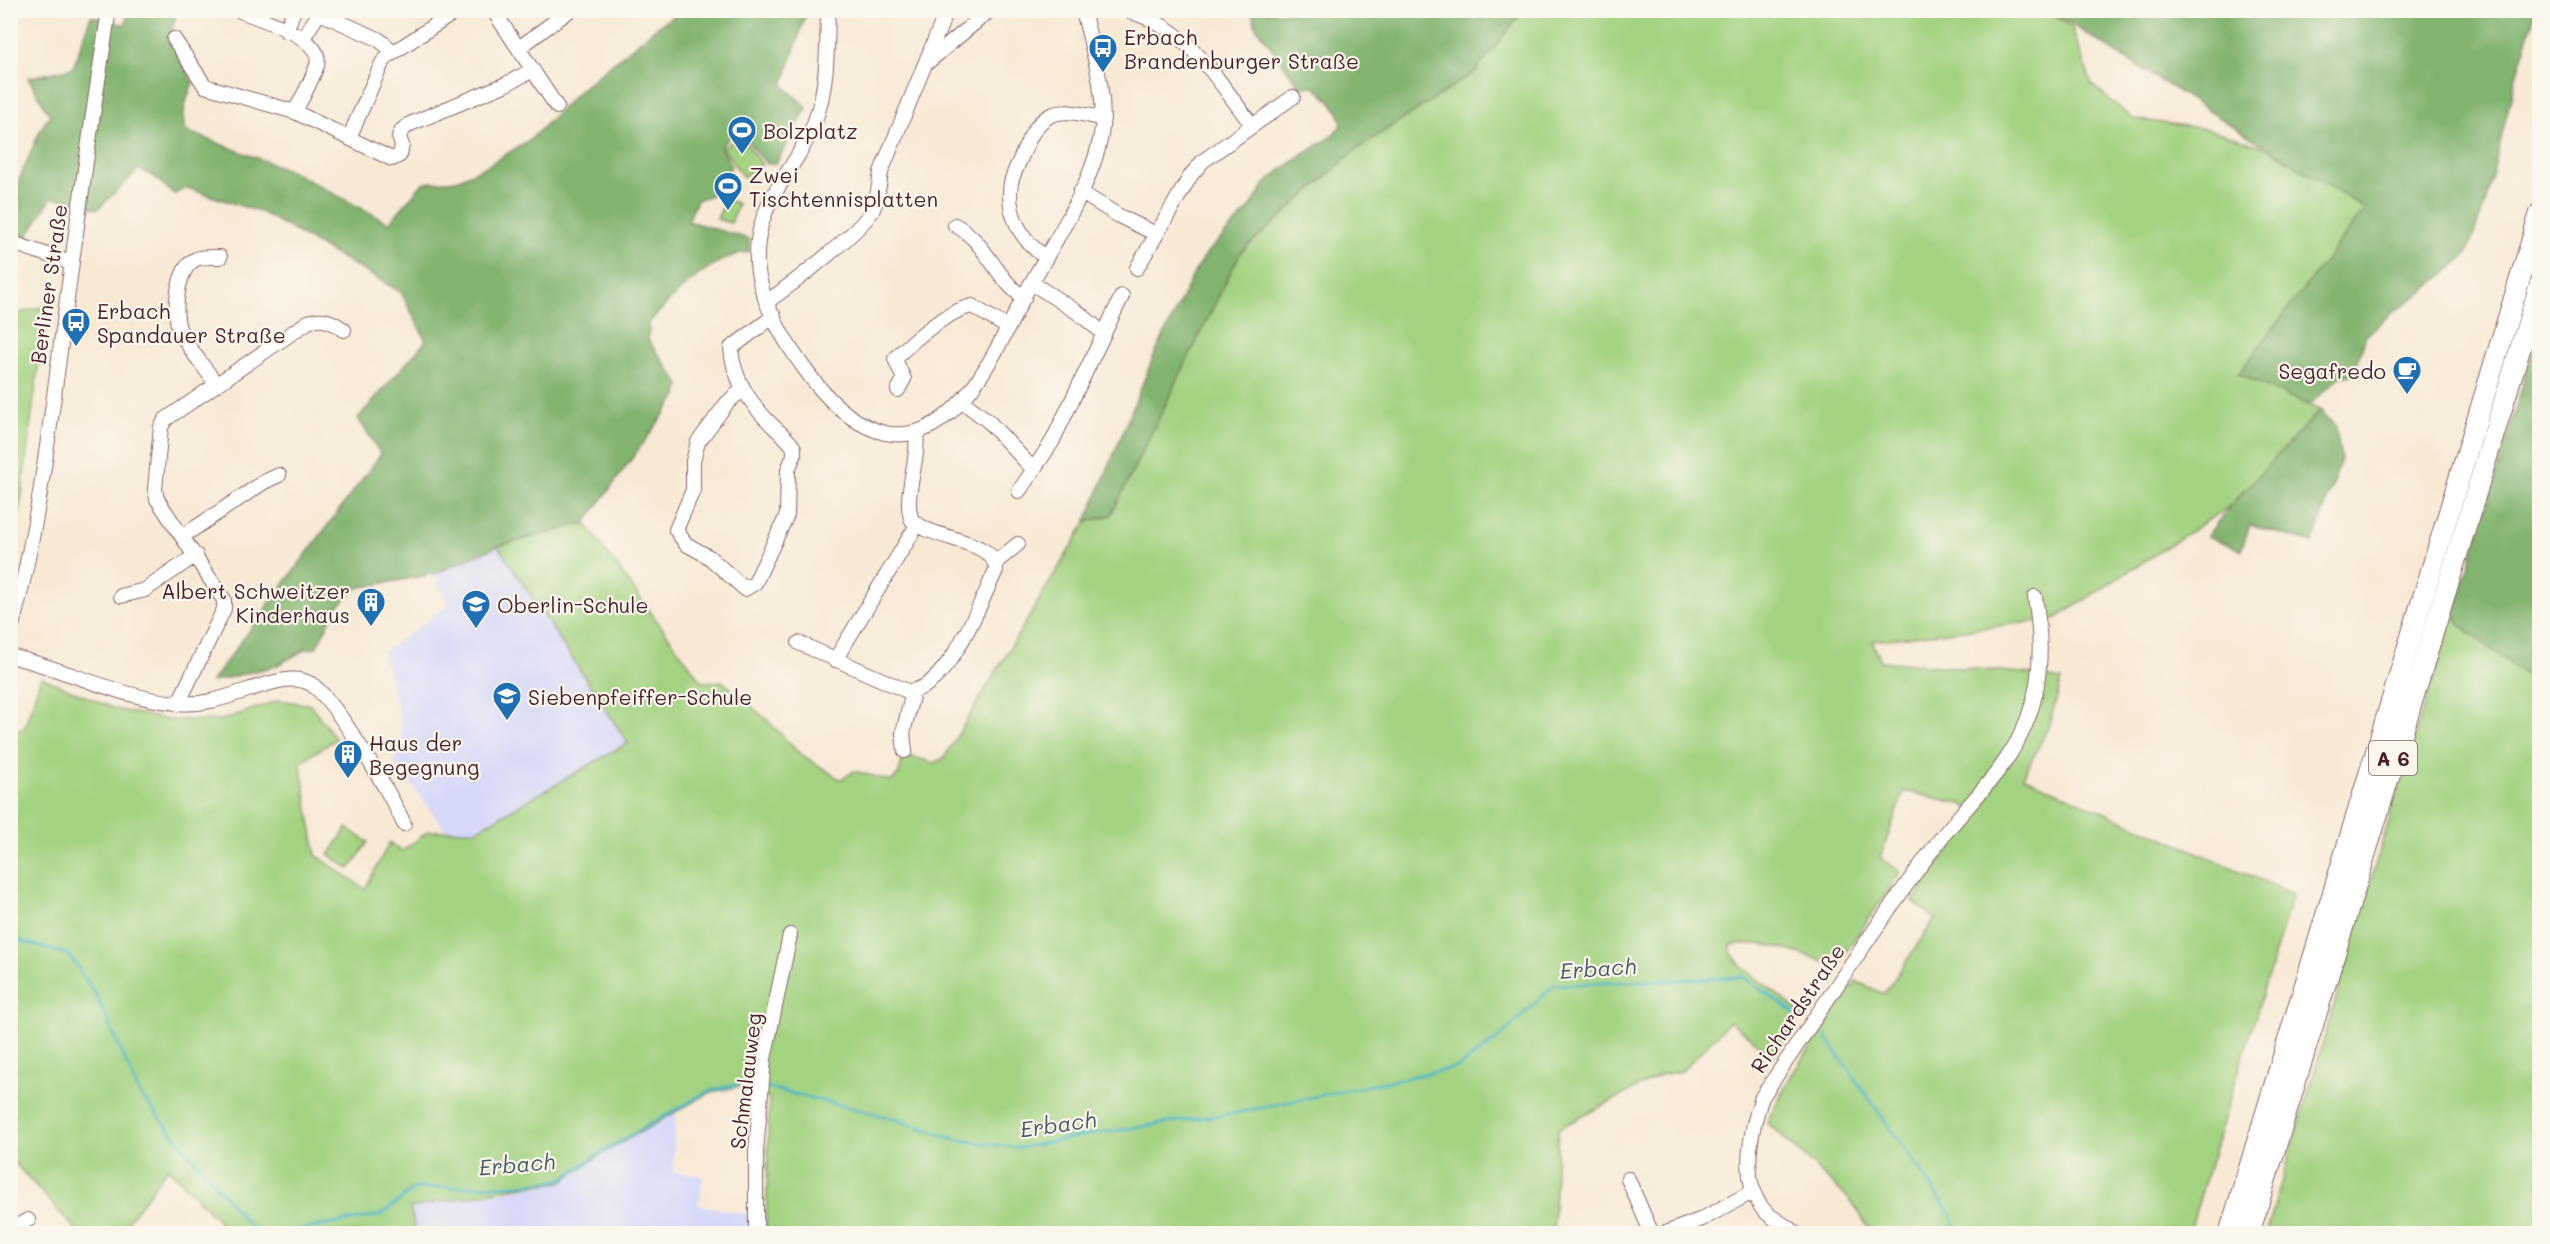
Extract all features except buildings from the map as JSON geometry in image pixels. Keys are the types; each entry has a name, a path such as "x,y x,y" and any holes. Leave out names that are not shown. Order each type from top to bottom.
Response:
{"highway":[{"path":"2523,267 2540,197"},
{"name":"A 6","path":"2229,1233 2540,213"},
{"name":"A 6","path":"2248,1233 2540,284"}],"street":[{"name":"Berliner Straße","path":"10,633 30,554 44,474 71,263 110,10"},
{"path":"238,10 303,38 315,50 317,64 295,112"},
{"path":"285,31 294,10"},
{"path":"349,138 382,63 394,52 458,10"},
{"path":"494,10 557,107"},
{"path":"519,48 570,10"},
{"path":"828,10 828,54 815,122 774,190 762,216 757,262 760,282 774,316 804,368 833,404 862,425 896,435 916,433 944,419 962,401 1024,298 1080,192 1097,154 1103,119 1096,70 1083,10"},
{"path":"768,301 804,275 860,225 872,211 878,196 881,172 947,10"},
{"path":"927,63 990,10"},
{"path":"1126,10 1151,17 1183,38 1252,125"},
{"path":"303,38 315,18 318,15 324,15 378,39 394,52"},
{"path":"174,39 205,86 295,112 389,158 396,158 402,150 399,137 406,126 504,86 533,70"},
{"path":"1137,268 1191,175 1203,161 1293,97"},
{"path":"1046,257 1029,244 1016,224 1011,209 1011,182 1030,137 1037,126 1048,117 1061,112 1103,119"},
{"path":"1080,192 1119,216 1156,234"},
{"path":"956,225 975,237 1010,287 1024,298"},
{"path":"10,242 71,263"},
{"path":"216,384 184,337 177,317 182,275 188,265 196,259 220,257"},
{"path":"1032,283 1080,314 1103,333"},
{"path":"1019,491 1032,468 1042,459 1052,441 1122,296"},
{"path":"898,390 904,379 895,359 920,336 954,312 972,306 1007,327"},
{"path":"743,389 727,403 698,442 694,452 693,490 676,530 686,544 709,557 745,589 755,583 787,515 788,470 794,455 790,442 761,413 743,389 732,359 731,348 774,316"},
{"path":"178,704 224,609 224,600 220,590 157,499 155,489 161,427 166,419 308,322 316,319 328,320 344,330"},
{"path":"962,401 988,421 1032,468"},
{"path":"905,751 903,733 913,692 940,672 958,649 996,570 996,562 991,555 975,545 946,539 917,525 909,514 917,456 916,433"},
{"path":"183,536 264,482 279,475"},
{"path":"835,660 917,525"},
{"path":"996,562 1018,544"},
{"path":"122,596 145,590 196,555"},
{"name":"Richardstraße","path":"1796,1233 1763,1209 1754,1191 1750,1164 1752,1137 1762,1097 1959,815 2005,765 2029,716 2041,658 2040,628 2035,597"},
{"path":"799,643 913,692"},
{"path":"10,656 145,697 178,704 217,700 282,680 308,682 331,703 393,799 405,824"},
{"name":"Schmalauweg","path":"756,1233 756,1151 761,1086 790,935"},
{"path":"1628,1179 1652,1233"},
{"path":"1663,1233 1702,1219 1754,1191"},
{"path":"10,1230 28,1220"}],"shaded area":[{"name":"Siebenpfeiffer-Schule","path":"498,546 629,742 475,830 446,831 393,760 404,751 396,702 383,652 449,605 434,574"},
{"path":"675,1113 673,1172 703,1176 699,1205 766,1218 766,1233 416,1233 410,1208 561,1182 602,1154"}],"green space":[{"path":"2536,10 2516,76 2486,201 2466,255 2426,290 2389,315 2366,336 2353,375 2340,376 2309,405 2238,374 2365,209 2050,11"},
{"path":"129,11 177,11 169,39 193,82 184,112 186,131 291,171 389,223 423,183 457,180 487,166 531,139 582,88 661,24 682,11 807,11 783,85 807,108 776,163 767,164 743,136 731,136 721,147 731,166 718,193 697,200 688,221 749,239 749,252 721,261 694,278 649,323 648,340 680,385 678,395 585,523 498,546 434,574 357,588 336,608 316,648 306,649 276,666 211,682 381,454 358,418 426,341 401,292 263,213 187,188 174,194 153,176 139,169 98,209 52,197 26,238 11,232 11,199 40,130 50,115 28,78 73,68 91,16 125,25"},
{"path":"1523,11 2049,11 2072,28 2092,85 2133,119 2208,129 2304,160 2365,209 2239,374 2320,410 2230,506 2055,619 1872,641 1881,661 2023,673 2062,680 2048,728 2023,777 2293,894 2189,1233 1872,1233 1851,1201 1767,1122 1791,1076 1856,981 1884,994 1935,919 1913,901 1975,813 1962,804 1904,791 1880,858 1901,872 1836,966 1797,952 1771,946 1731,945 1731,952 1741,966 1802,1014 1772,1056 1730,1021 1682,1071 1661,1075 1558,1129 1553,1233 766,1233 769,1098 741,1086 709,1093 602,1154 561,1182 518,1187 410,1208 416,1233 212,1233 220,1222 168,1168 119,1233 79,1233 11,1159 10,963 15,959 10,956 11,732 24,729 41,677 115,709 170,720 222,720 279,700 311,705 336,739 300,762 316,855 365,889 389,843 402,851 429,831 476,830 628,743 498,546 585,523 702,682 722,681 766,719 799,753 841,780 854,771 891,781 899,774 902,759 913,757 934,763 944,758 1086,522 1111,515 1240,253 1357,149 1475,72"},
{"path":"1523,11 1475,72 1357,149 1240,253 1111,515 1086,522 1153,358 1194,273 1207,253 1250,208 1265,184 1282,169 1330,137 1342,125 1332,102 1313,86 1301,88 1256,27 1252,12"},
{"name":"Bolzplatz","path":"740,136 762,164 743,177 723,148"},
{"name":"Zwei Tischtennisplatten","path":"726,199 738,204 731,223 717,219"},
{"path":"46,306 12,569 11,572 11,315"},
{"path":"2539,330 2539,685 2460,625 2454,614"},
{"path":"2320,410 2336,427 2341,459 2313,543 2250,525 2241,550 2207,536 2230,506"},
{"path":"2454,614 2460,625 2539,685 2539,1233 2266,1234 2408,756"},
{"path":"347,828 368,842 350,869 329,855"}],"waterway":[{"name":"Erbach","path":"10,938 69,955 96,995 140,1094 251,1228 273,1234"},
{"name":"Erbach","path":"766,1087 891,1118 958,1140 1019,1148 1091,1134 1235,1113 1458,1067 1499,1038 1554,985 1743,977 1803,1019"},
{"name":"Erbach","path":"1825,1036 1950,1213 1959,1234"},
{"name":"Erbach","path":"276,1234 381,1215 415,1188 519,1185 561,1180 601,1152 709,1091 741,1084 757,1086"}],"place":[{"name":"Erbach Brandenburger Straße","path":"1103,74"},
{"name":"Bolzplatz","path":"742,156"},
{"name":"Zwei Tischtennisplatten","path":"728,212"},
{"name":"Erbach Spandauer Straße","path":"76,348"},
{"name":"Segafredo","path":"2407,396"},
{"name":"Albert Schweitzer Kinderhaus","path":"371,628"},
{"name":"Oberlin-Schule","path":"476,630"},
{"name":"Siebenpfeiffer-Schule","path":"507,722"},
{"name":"Haus der Begegnung","path":"348,780"}]}
